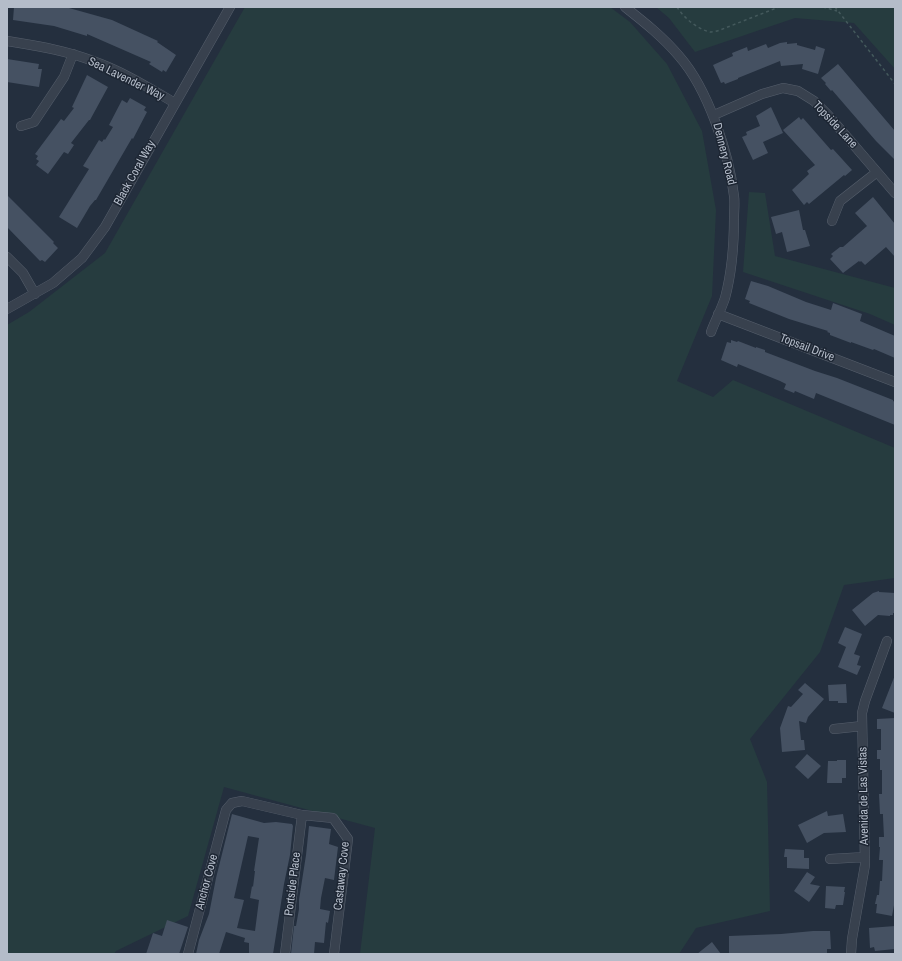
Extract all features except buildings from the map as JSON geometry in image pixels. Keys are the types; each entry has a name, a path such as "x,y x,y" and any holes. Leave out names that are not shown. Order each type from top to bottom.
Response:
{"street":[{"name":"Black Coral Way","path":"7,309 53,283 82,258 105,227 230,7"},
{"name":"Dennery Road","path":"625,7 659,34 680,56 696,80 714,115 726,156 734,196 734,240 731,269 725,299 711,332"},
{"name":"Sea Lavender Way","path":"7,41 44,46 95,61 175,103"},
{"path":"21,126 34,122 64,77 73,54"},
{"name":"Topside Lane","path":"714,115 762,94 783,88 798,91 814,101 828,115 895,193"},
{"path":"832,221 840,201 877,172"},
{"path":"7,257 24,273 35,294"},
{"name":"Topsail Drive","path":"718,314 895,382"},
{"name":"Avenida de Las Vistas","path":"852,954 852,939 865,865 862,713 864,701 887,641"},
{"path":"834,729 862,726"},
{"name":"Castaway Cove","path":"226,810 232,803 242,801 302,814 333,818 348,839 334,954"},
{"name":"Anchor Cove","path":"188,954 226,810"},
{"name":"Portside Place","path":"285,954 302,814"},
{"path":"830,859 865,857"}],"path":[{"path":"678,7 682,15 694,24 711,32 720,30 779,7"},
{"path":"823,7 837,11"},
{"path":"835,7 895,84"}],"green space":[{"path":"245,7 610,7 630,22 667,64 702,131 716,210 712,296 677,381 713,397 733,380 895,448 895,578 844,585 820,652 750,739 767,782 770,911 696,928 679,954 360,954 375,828 224,787 188,916 116,951 114,954 7,954 7,325 29,312 105,253"},
{"path":"656,7 895,7 895,69 854,23 795,18 695,52 669,18"},
{"path":"749,192 765,193 775,256 895,288 895,325 870,314 743,272"}]}
